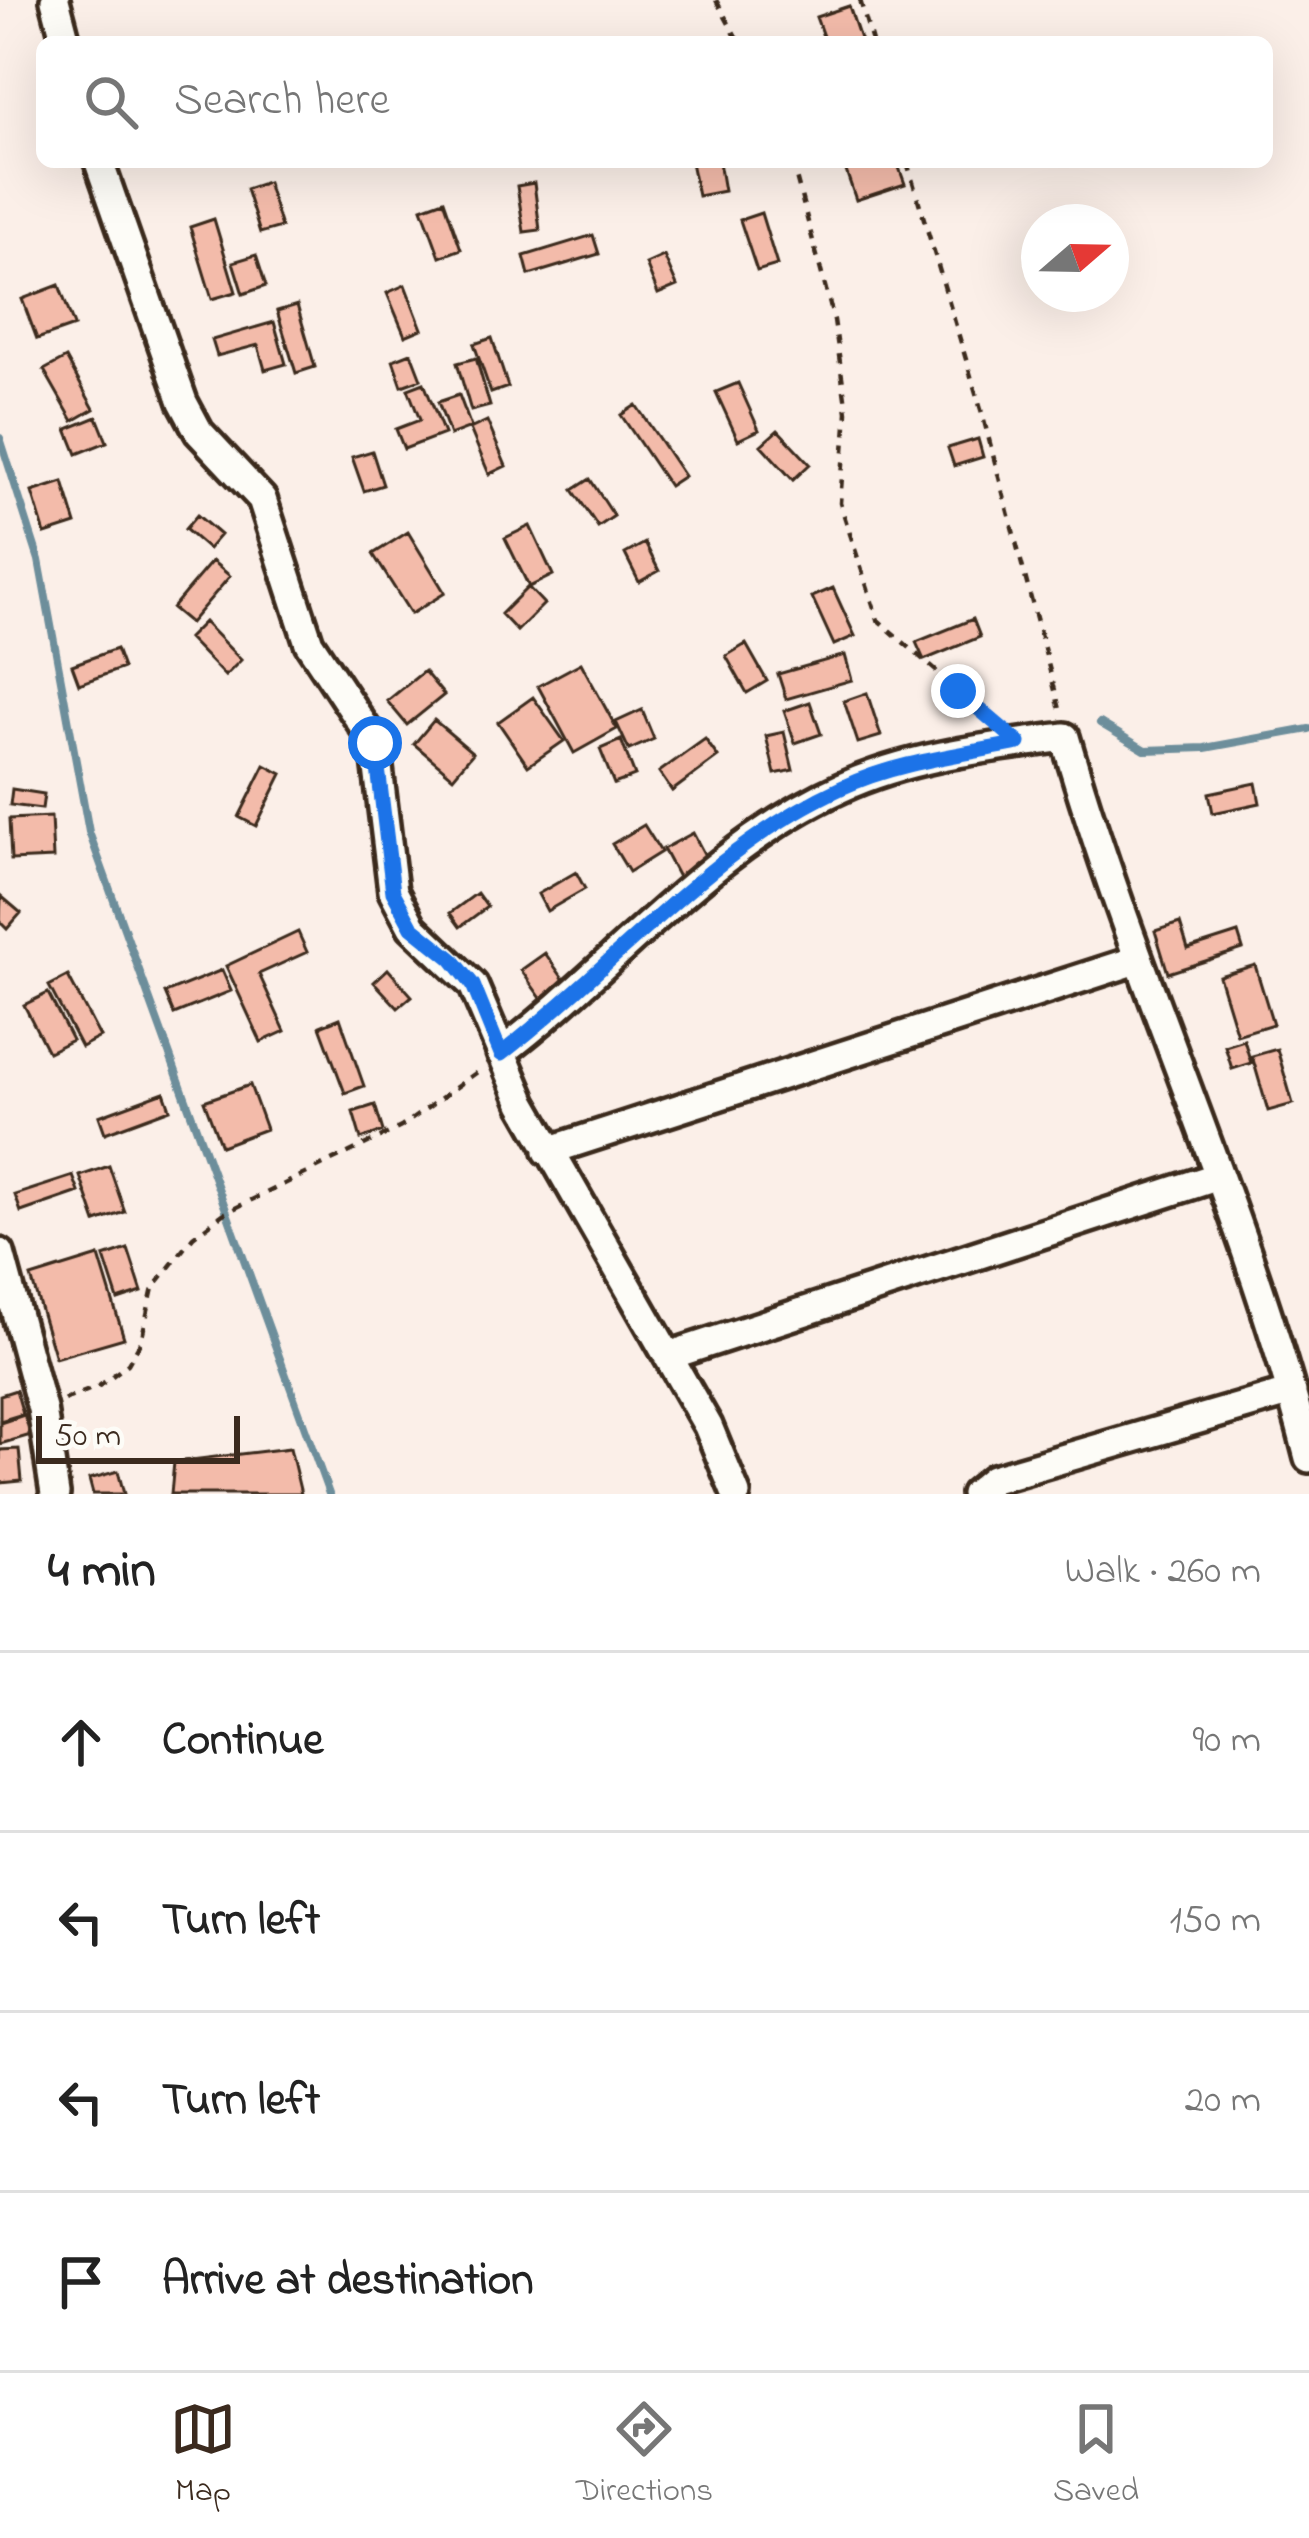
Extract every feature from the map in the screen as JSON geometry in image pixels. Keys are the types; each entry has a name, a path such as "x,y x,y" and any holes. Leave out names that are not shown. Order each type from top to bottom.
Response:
{"street":[{"path":"55,0 64,36"},
{"path":"101,168 183,402 199,432 262,499 309,643 375,743 393,892 412,927 452,959 473,985 548,1151 708,1426 736,1494"},
{"path":"501,1054 761,833 841,788 896,768 1065,737 1137,960 1219,1176 1292,1392 1309,1459"},
{"path":"548,1151 1137,960"},
{"path":"668,1356 1219,1176"},
{"path":"0,1252 42,1408 55,1494"},
{"path":"976,1494 993,1480 1292,1392"}],"path":[{"path":"716,0 736,36"},
{"path":"860,0 870,36"},
{"path":"794,168 834,320 847,412 840,502 878,620 1019,743"},
{"path":"909,168 1055,677 1065,737"},
{"path":"42,1408 99,1386 128,1364 141,1341 153,1288 193,1237 223,1214 401,1127 501,1054"}],"building":[{"path":"849,6 859,36 823,36 816,17"},
{"path":"692,168 720,168 724,191 698,196"},
{"path":"845,168 899,168 905,184 856,200"},
{"path":"267,182 281,227 260,233 246,189"},
{"path":"534,183 540,230 524,232 517,186"},
{"path":"444,200 461,249 440,257 422,208"},
{"path":"761,213 777,265 757,271 740,220"},
{"path":"214,219 236,292 212,299 190,227"},
{"path":"593,235 599,254 529,275 524,256"},
{"path":"256,255 266,286 243,294 233,262"},
{"path":"664,256 677,286 658,294 646,264"},
{"path":"59,285 74,326 37,339 22,299"},
{"path":"405,285 422,329 405,336 387,293"},
{"path":"297,305 315,367 296,373 277,311"},
{"path":"274,322 286,364 265,370 258,345 217,356 212,340"},
{"path":"492,338 508,387 491,393 474,344"},
{"path":"411,353 421,379 402,386 393,360"},
{"path":"66,358 94,409 73,421 44,370"},
{"path":"476,358 490,406 471,411 457,363"},
{"path":"424,383 444,434 404,449 396,429 420,420 408,389"},
{"path":"738,383 759,430 738,440 716,392"},
{"path":"459,395 471,427 450,435 438,402"},
{"path":"636,405 684,476 669,486 621,415"},
{"path":"97,417 107,442 77,454 67,429"},
{"path":"487,421 506,466 489,474 470,429"},
{"path":"778,430 810,464 793,480 761,445"},
{"path":"978,439 983,457 954,466 948,448"},
{"path":"372,451 383,485 364,491 352,457"},
{"path":"590,479 614,516 598,527 573,490"},
{"path":"63,482 76,524 45,534 32,492"},
{"path":"197,515 220,535 208,549 185,529"},
{"path":"530,526 553,575 529,587 505,538"},
{"path":"408,532 445,593 411,614 373,554"},
{"path":"645,543 659,571 639,582 625,554"},
{"path":"212,561 230,576 190,623 172,608"},
{"path":"528,587 544,604 517,631 501,614"},
{"path":"833,588 855,636 834,645 812,597"},
{"path":"973,619 980,637 924,660 916,642"},
{"path":"204,622 241,660 225,676 188,638"},
{"path":"746,644 767,681 747,693 726,656"},
{"path":"116,649 123,668 79,684 72,665"},
{"path":"845,655 852,680 786,699 778,674"},
{"path":"581,663 617,729 574,753 538,686"},
{"path":"424,671 444,695 407,725 387,701"},
{"path":"867,693 881,736 858,743 844,701"},
{"path":"533,697 564,741 528,766 498,722"},
{"path":"810,702 821,734 795,743 784,711"},
{"path":"642,710 654,739 629,750 616,722"},
{"path":"434,720 473,753 453,777 414,744"},
{"path":"784,732 793,770 775,774 766,736"},
{"path":"705,739 718,757 672,791 659,772"},
{"path":"621,740 635,776 614,784 600,749"},
{"path":"265,765 282,774 256,826 239,817"},
{"path":"1256,783 1260,803 1213,813 1209,793"},
{"path":"12,789 44,794 42,809 10,805"},
{"path":"51,817 53,858 11,860 9,819"},
{"path":"644,825 661,852 629,872 612,844"},
{"path":"693,833 710,865 680,881 663,849"},
{"path":"576,872 585,889 547,911 538,894"},
{"path":"477,893 487,907 460,927 450,913"},
{"path":"1,896 21,913 7,929 0,922"},
{"path":"1180,923 1188,949 1238,933 1243,949 1168,973 1155,931"},
{"path":"298,932 307,952 259,974 285,1031 261,1042 226,966"},
{"path":"545,953 574,994 550,1011 521,970"},
{"path":"1255,965 1273,1024 1237,1035 1219,976"},
{"path":"388,969 412,996 398,1008 374,982"},
{"path":"222,970 231,991 174,1014 165,993"},
{"path":"68,976 100,1037 81,1047 49,986"},
{"path":"48,993 72,1040 48,1052 24,1005"},
{"path":"340,1018 364,1086 345,1093 320,1026"},
{"path":"1244,1040 1251,1063 1232,1069 1225,1046"},
{"path":"1277,1049 1293,1104 1268,1111 1252,1056"},
{"path":"250,1085 266,1129 221,1146 204,1101"},
{"path":"164,1092 170,1109 105,1133 99,1116"},
{"path":"375,1105 383,1131 361,1139 353,1112"},
{"path":"109,1166 125,1212 96,1222 80,1176"},
{"path":"73,1176 79,1192 21,1212 15,1195"},
{"path":"128,1249 142,1292 118,1300 104,1257"},
{"path":"99,1256 124,1338 55,1358 31,1277"},
{"path":"16,1390 23,1414 0,1421 0,1395"},
{"path":"24,1415 31,1435 0,1444 0,1423"},
{"path":"290,1448 301,1494 171,1494 174,1462"},
{"path":"19,1449 22,1481 0,1483 0,1450"},
{"path":"118,1471 124,1494 93,1494 89,1479"}],"waterway":[{"path":"0,438 39,560 89,832 329,1494"},
{"path":"1100,723 1145,750 1205,748 1309,729"}],"route":[{"path":"375,743 393,892 412,927 452,959 473,985 501,1054 561,1008 761,833 841,788 896,768 1019,743 958,691"}]}
